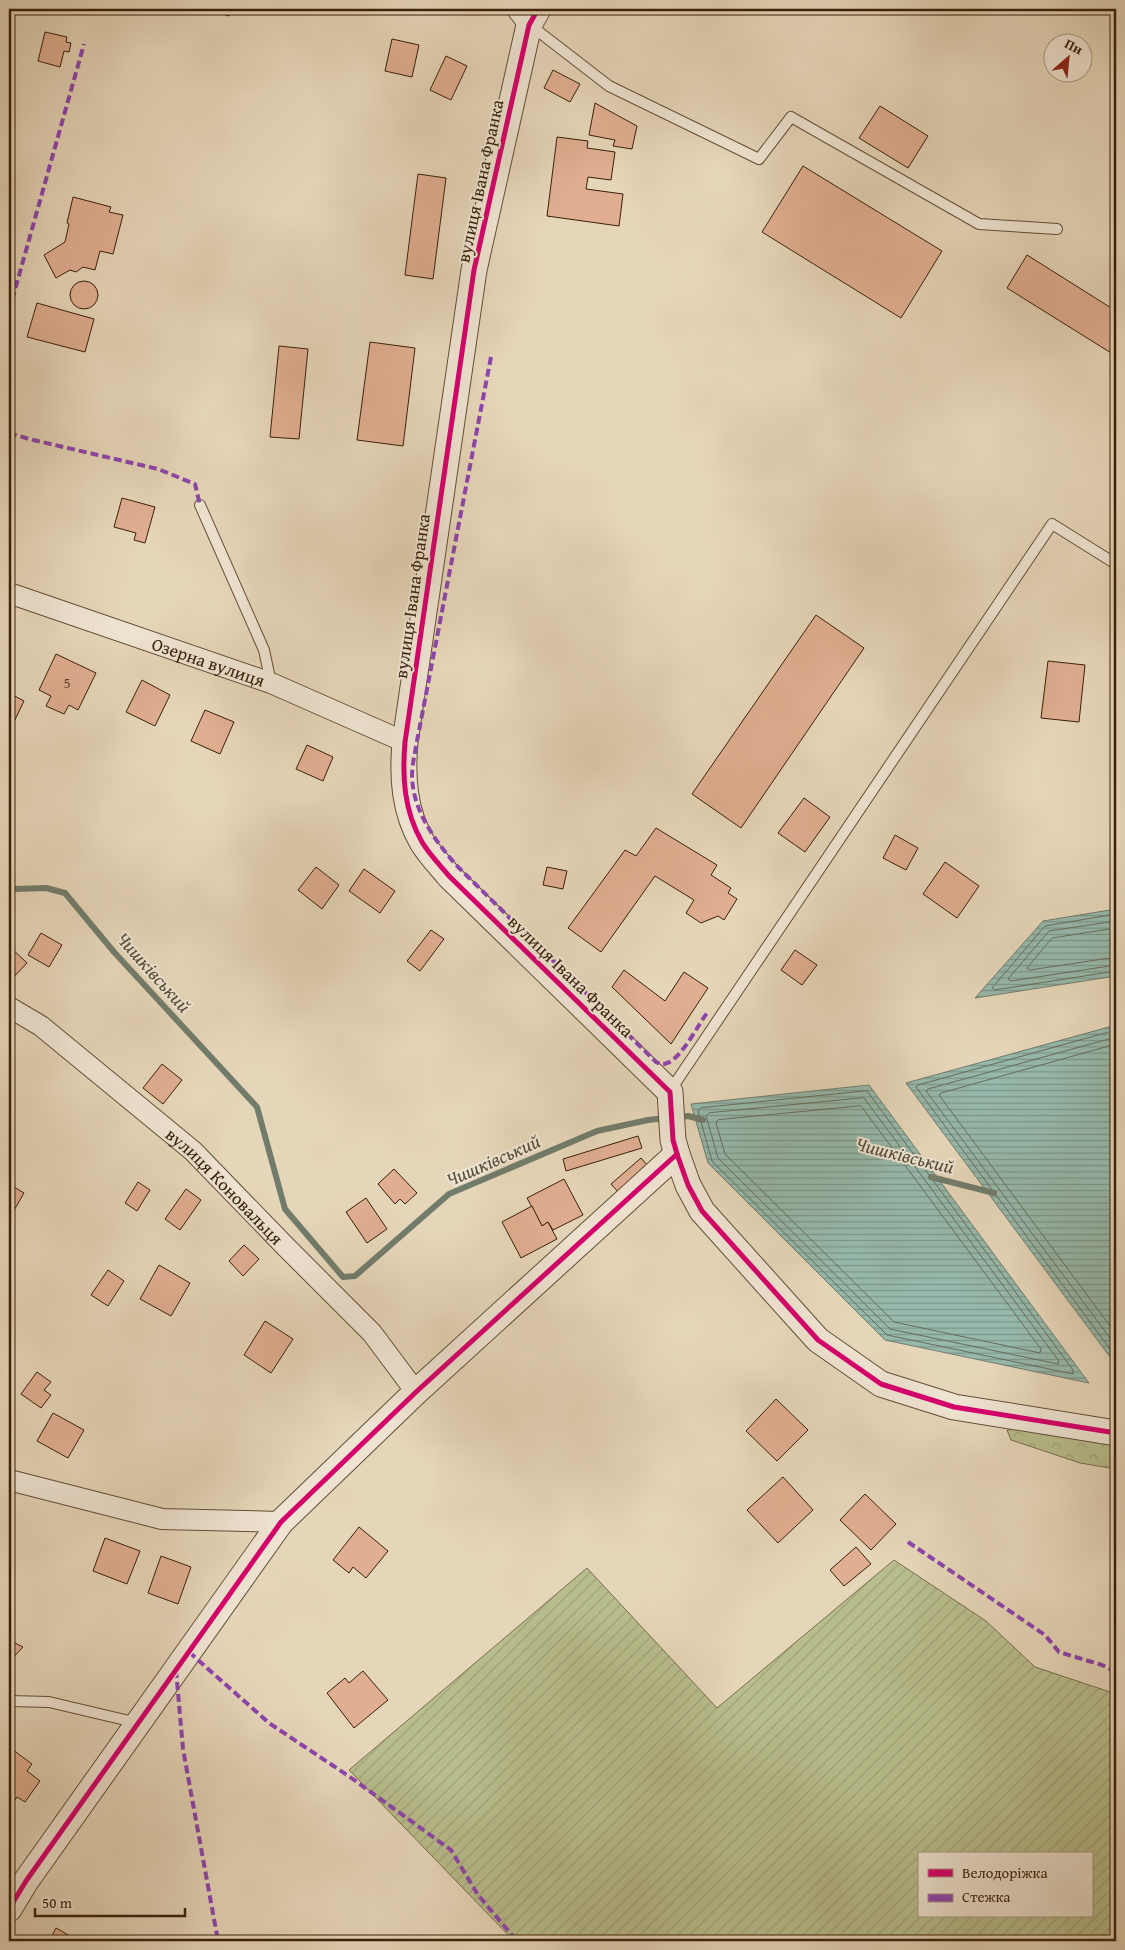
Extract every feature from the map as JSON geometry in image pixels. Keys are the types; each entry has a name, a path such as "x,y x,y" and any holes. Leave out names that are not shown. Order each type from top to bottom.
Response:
{"street":[{"name":"вулиця Івана Франка","path":"528,14 474,270 404,742 403,782 406,802 422,842 449,876 671,1100"},
{"name":"Озерна вулиця","path":"9,593 271,683 404,742"},
{"name":"вулиця Коновальця","path":"9,1007 41,1026 193,1151 372,1333 416,1392"},
{"path":"671,1100 675,1147 688,1185 702,1212 818,1340 881,1384 954,1407 1116,1433"},
{"path":"9,1909 26,1881 281,1522 675,1147"},
{"path":"9,1480 162,1518 281,1522"}],"lane":[{"path":"528,14 609,86 759,159 791,118 979,224 1057,229"},
{"path":"200,505 264,650 271,683"},
{"path":"671,1100 1052,524 1116,564"},
{"path":"9,1701 49,1702 138,1723"}],"green space":[{"path":"1025,1428 1116,1444 1116,1469 1080,1463 1011,1440 1007,1430"},
{"path":"894,1560 986,1621 1035,1667 1116,1694 1116,1941 514,1941 349,1770 587,1568 717,1708"}],"water":[{"path":"1116,909 1116,976 975,998 1043,921"},
{"path":"1116,1025 1116,1365 906,1083"},
{"path":"869,1085 1089,1383 885,1340 708,1163 691,1104"}],"building":[{"path":"207,9 231,9 229,16"},
{"path":"45,32 67,37 66,42 71,43 69,52 64,51 60,67 38,61"},
{"path":"392,39 419,45 412,77 385,71"},
{"path":"446,56 467,66 451,100 430,90"},
{"path":"553,70 580,84 570,102 544,88"},
{"path":"595,103 637,126 632,149 613,146 615,140 589,135"},
{"path":"880,106 928,136 908,168 859,138"},
{"path":"557,137 588,141 587,148 615,152 611,180 588,177 586,189 623,194 619,226 547,216"},
{"path":"803,166 942,251 901,318 762,232"},
{"path":"418,174 446,178 433,279 405,275"},
{"path":"73,197 111,207 109,212 123,215 113,254 100,251 95,270 83,267 76,272 70,270 56,278 44,255 65,242"},
{"path":"1027,255 1116,311 1116,356 1007,288"},
{"path":"9,268 13,269 9,282"},
{"path":"84,281 94,285 98,295 94,305 84,309 74,305 70,295 74,285"},
{"path":"37,303 94,319 85,352 27,337"},
{"path":"370,342 415,348 403,446 357,440"},
{"path":"279,346 308,349 299,439 270,437"},
{"path":"122,498 155,507 145,543 134,540 136,533 114,527"},
{"path":"816,615 864,648 741,828 692,794"},
{"path":"56,654 96,673 78,710 69,705 64,714 46,706 51,696 39,690"},
{"path":"1048,661 1085,665 1079,722 1041,718"},
{"path":"142,680 170,695 155,726 126,712"},
{"path":"9,693 24,701 9,732"},
{"path":"205,710 234,722 220,754 191,741"},
{"path":"307,745 333,757 323,781 296,769"},
{"path":"804,798 830,817 805,852 778,833"},
{"path":"656,828 717,865 711,875 731,888 728,893 737,899 724,920 718,916 701,923 686,913 694,900 655,876 601,952 568,928 625,850 636,856"},
{"path":"895,835 918,848 906,870 883,858"},
{"path":"945,862 979,886 957,918 923,894"},
{"path":"316,867 339,885 322,909 298,890"},
{"path":"547,867 567,871 563,889 543,885"},
{"path":"364,869 395,891 380,913 349,891"},
{"path":"431,930 444,939 420,971 407,961"},
{"path":"41,933 62,945 49,967 28,955"},
{"path":"9,946 27,963 9,982"},
{"path":"795,950 817,965 802,985 781,970"},
{"path":"624,970 665,1001 684,972 708,988 671,1044 612,987"},
{"path":"162,1064 182,1080 163,1104 143,1088"},
{"path":"638,1136 642,1148 566,1171 563,1159"},
{"path":"641,1158 649,1167 619,1193 611,1184"},
{"path":"394,1169 417,1193 405,1204 400,1199 395,1204 378,1184"},
{"path":"564,1179 583,1215 553,1230 548,1222 542,1226 527,1198"},
{"path":"138,1182 150,1190 137,1211 125,1203"},
{"path":"9,1184 24,1193 9,1219"},
{"path":"186,1189 201,1200 180,1230 165,1219"},
{"path":"366,1198 387,1229 367,1243 346,1212"},
{"path":"532,1206 542,1226 548,1222 557,1239 521,1258 502,1222"},
{"path":"244,1245 259,1259 243,1276 229,1261"},
{"path":"159,1265 190,1283 171,1316 140,1299"},
{"path":"108,1270 124,1281 108,1306 91,1295"},
{"path":"265,1321 293,1339 271,1373 244,1355"},
{"path":"37,1372 51,1382 44,1390 51,1395 41,1408 21,1394"},
{"path":"776,1399 808,1430 777,1461 746,1431"},
{"path":"53,1413 84,1430 68,1458 37,1441"},
{"path":"783,1477 813,1510 778,1543 747,1510"},
{"path":"865,1494 896,1524 871,1550 840,1520"},
{"path":"359,1527 388,1551 366,1578 353,1567 349,1573 333,1560"},
{"path":"105,1538 140,1551 127,1584 93,1571"},
{"path":"856,1547 871,1564 844,1586 830,1570"},
{"path":"161,1556 191,1567 178,1604 148,1593"},
{"path":"9,1640 23,1647 9,1662"},
{"path":"363,1671 388,1700 354,1728 327,1693 345,1678 349,1683"},
{"path":"9,1747 32,1764 27,1771 40,1781 25,1802 17,1797 10,1807"},
{"path":"56,1928 79,1941 49,1941"}],"waterway":[{"name":"Чишківський","path":"9,886 15,889 46,888 65,893 114,952 257,1107 285,1209 343,1277 355,1276 449,1194 597,1131 666,1118"},
{"name":"Чишківський","path":"676,1117 688,1116 703,1120"},
{"name":"Чишківський","path":"931,1177 994,1193"}],"marked path":[{"path":"9,311 84,44"},
{"path":"491,357 414,759 412,776 416,801 426,824 456,865 656,1062 666,1064 678,1055 707,1013"},
{"path":"9,433 158,469 195,484 200,505"},
{"path":"908,1542 1045,1635 1059,1652 1102,1665 1116,1672"},
{"path":"189,1652 269,1723 350,1777 451,1850 478,1895 517,1941"},
{"path":"176,1670 183,1749 218,1941"}],"cycle path":[{"path":"538,9 529,25 474,270 405,742 404,781 411,818 422,842 449,876 670,1092 673,1140 688,1185 702,1211 818,1340 881,1384 954,1407 1116,1433"},
{"path":"9,1909 26,1881 281,1522 416,1392 677,1154"}]}
